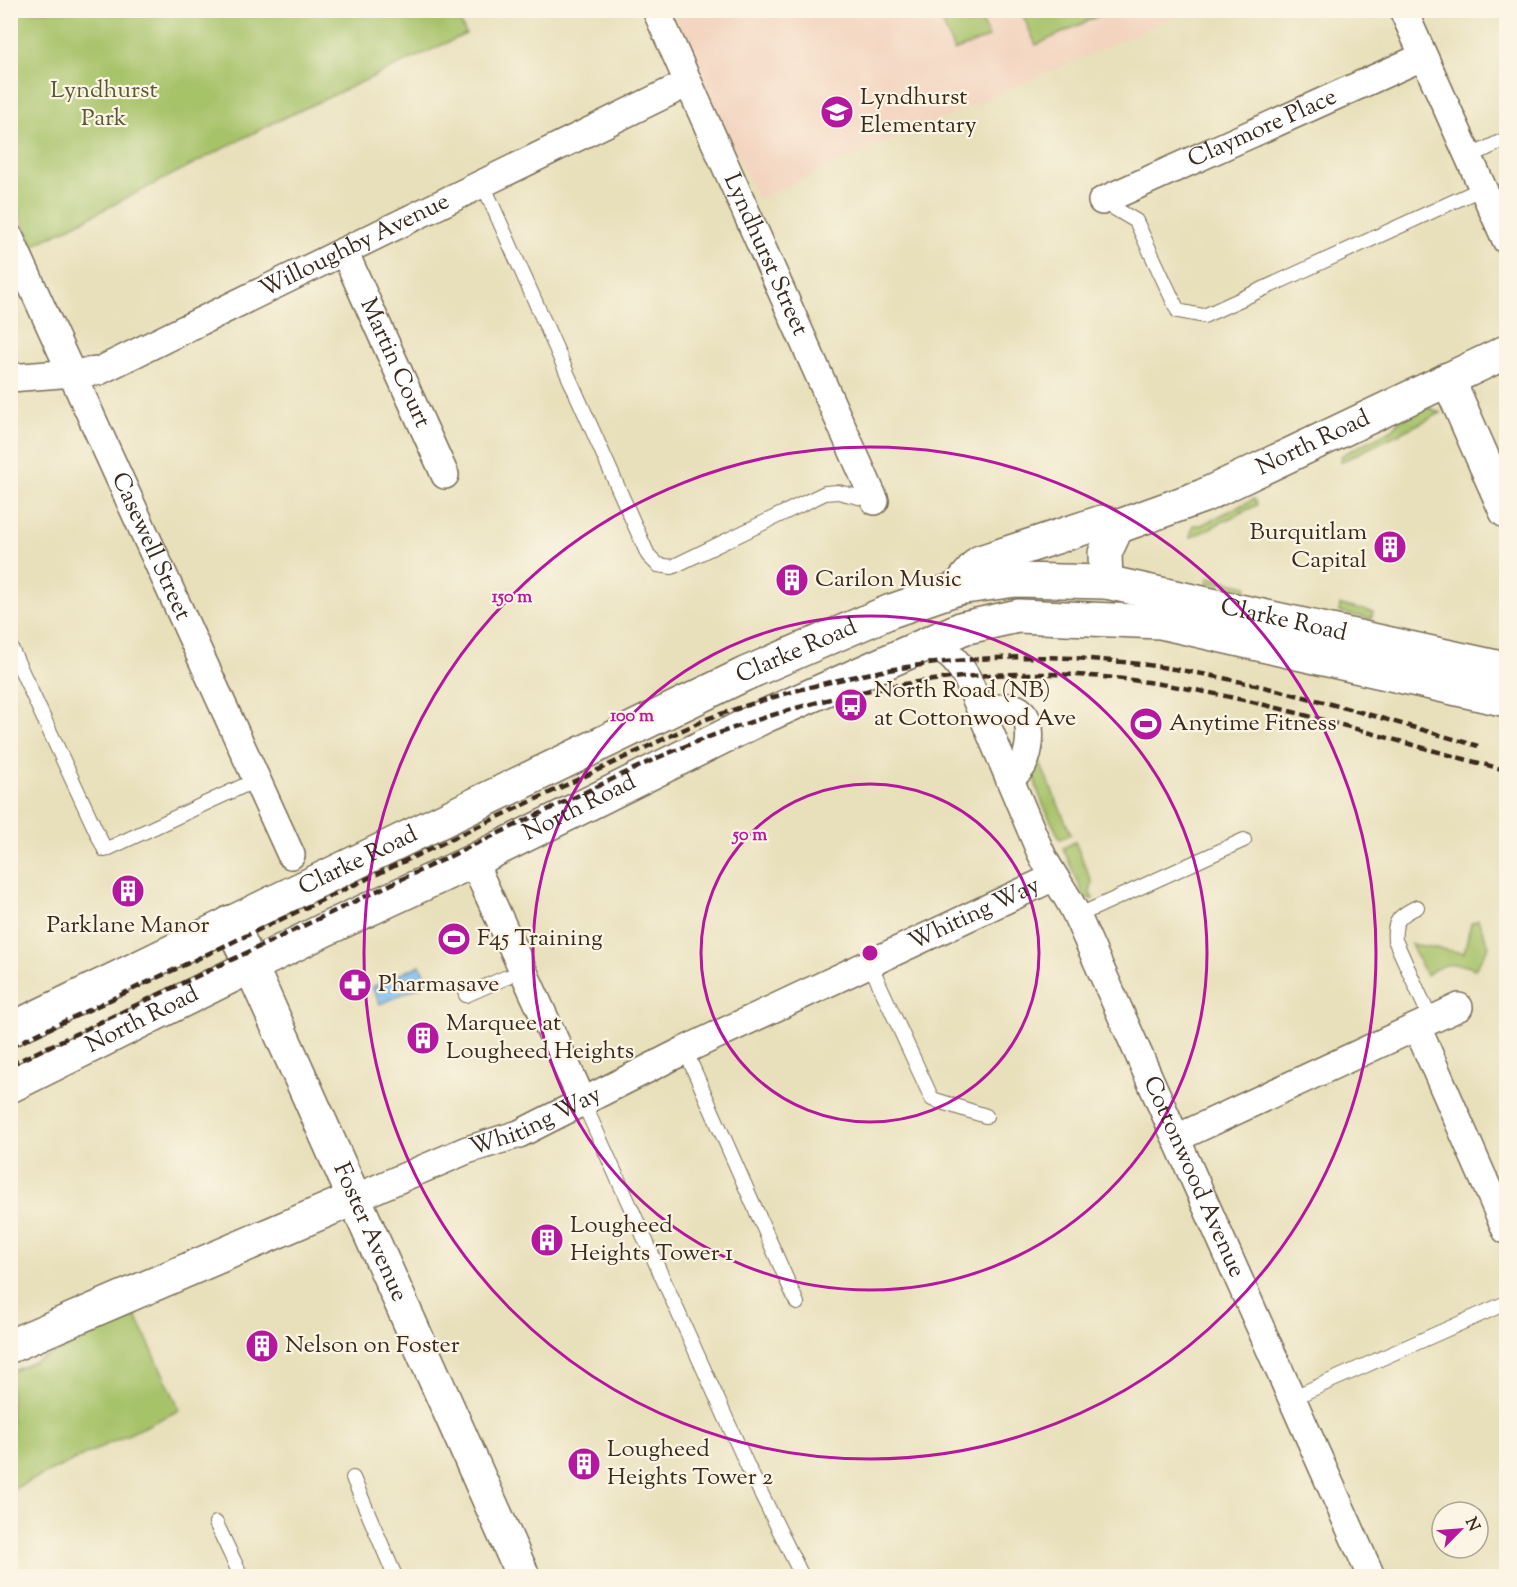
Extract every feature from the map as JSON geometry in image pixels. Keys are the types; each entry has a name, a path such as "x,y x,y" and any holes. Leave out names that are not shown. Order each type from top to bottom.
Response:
{"main road":[{"name":"North Road","path":"958,588 980,562 1102,522 1117,527 1236,482 1506,352"},
{"path":"1448,379 1506,511"},
{"path":"1106,582 1105,554 1117,527"},
{"name":"Clarke Road","path":"138,969 745,674 891,611 958,588 1016,580 1106,582 1506,669"},
{"name":"North Road","path":"10,1086 765,716 963,628 1018,616 1051,615 1106,582"},
{"name":"Clarke Road","path":"1051,615 1160,622 1506,700"},
{"name":"Foster Avenue","path":"231,922 523,1576"},
{"name":"North Road","path":"10,1030 138,969"},
{"name":"Whiting Way","path":"10,1346 355,1198"}],"street":[{"name":"Lyndhurst Street","path":"656,10 875,501"},
{"path":"1408,12 1422,57 1506,240"},
{"name":"Claymore Place","path":"1102,201 1422,57"},
{"name":"Willoughby Avenue","path":"10,378 99,371 688,83"},
{"name":"Casewell Street","path":"10,238 291,855"},
{"name":"Martin Court","path":"344,251 446,475"},
{"name":"Cottonwood Avenue","path":"921,645 946,651 957,660 984,717 1052,878 1069,899 1077,916 1371,1576"},
{"path":"984,717 1003,708 1012,708 1022,715 1031,730 1031,739 1023,765 1006,771"},
{"path":"473,861 584,1104"},
{"name":"Whiting Way","path":"355,1198 467,1150 519,1134 584,1104 685,1050 1052,878"},
{"path":"1177,1138 1459,1007"},
{"path":"1424,1024 1506,1230"}],"lane":[{"path":"1469,157 1506,139"},
{"path":"482,182 648,555 658,566 672,567 825,493 838,492 875,501"},
{"path":"1102,201 1136,221 1178,312 1204,316 1483,188"},
{"path":"10,646 105,850 256,780"},
{"path":"1077,916 1244,840"},
{"path":"1417,907 1398,918 1394,927 1395,940 1424,1024"},
{"path":"870,964 932,1099 986,1116"},
{"path":"466,995 507,977"},
{"path":"685,1050 797,1303"},
{"path":"584,1104 748,1467 801,1576"},
{"path":"1292,1398 1506,1303"},
{"path":"352,1478 395,1576"},
{"path":"216,1523 241,1576"}],"shaded area":[{"name":"Lyndhurst Elementary","path":"672,11 1189,11 757,199"}],"green space":[{"name":"Lyndhurst Park","path":"10,11 455,11 466,34 275,122 33,246 11,195"},
{"path":"938,11 978,11 989,37 954,51"},
{"path":"1021,11 1109,11 1036,45"},
{"path":"1427,407 1441,413 1341,462 1342,455 1393,429 1401,419"},
{"path":"1254,499 1257,505 1190,538 1193,525 1201,525"},
{"path":"1209,577 1247,586 1246,592 1228,588 1228,584 1221,582 1220,585 1207,584"},
{"path":"1340,605 1373,612 1371,619 1339,612"},
{"path":"1036,754 1071,834 1060,839 1036,786 1034,765"},
{"path":"1075,842 1092,882 1090,893 1093,899 1085,898 1063,848"},
{"path":"1478,920 1489,946 1475,969 1456,964 1449,965 1437,968 1426,976 1411,944 1464,953 1471,923"},
{"path":"136,1316 180,1410 11,1490 11,1372"}],"water":[{"path":"420,965 428,983 380,1004 372,987"}],"railway":[{"path":"10,1047 704,720 754,703 854,677 905,667 956,661 1008,658 1113,661 1252,684 1343,707 1478,746"},
{"path":"10,1065 657,758 779,713 841,696 903,684 966,677 1030,674 1094,676 1160,684 1248,701 1506,770"}],"place":[{"name":"Lyndhurst Elementary","path":"837,112"},
{"name":"Burquitlam Capital","path":"1390,547"},
{"name":"Carilon Music","path":"792,580"},
{"name":"North Road (NB) at Cottonwood Ave","path":"851,705"},
{"name":"Anytime Fitness","path":"1146,724"},
{"name":"Parklane Manor","path":"128,891"},
{"name":"F45 Training","path":"454,939"},
{"name":"Pharmasave","path":"355,985"},
{"name":"Marquee at Lougheed Heights","path":"423,1038"},
{"name":"Lougheed Heights Tower 1","path":"547,1240"},
{"name":"Nelson on Foster","path":"262,1346"},
{"name":"Lougheed Heights Tower 2","path":"584,1464"}]}
